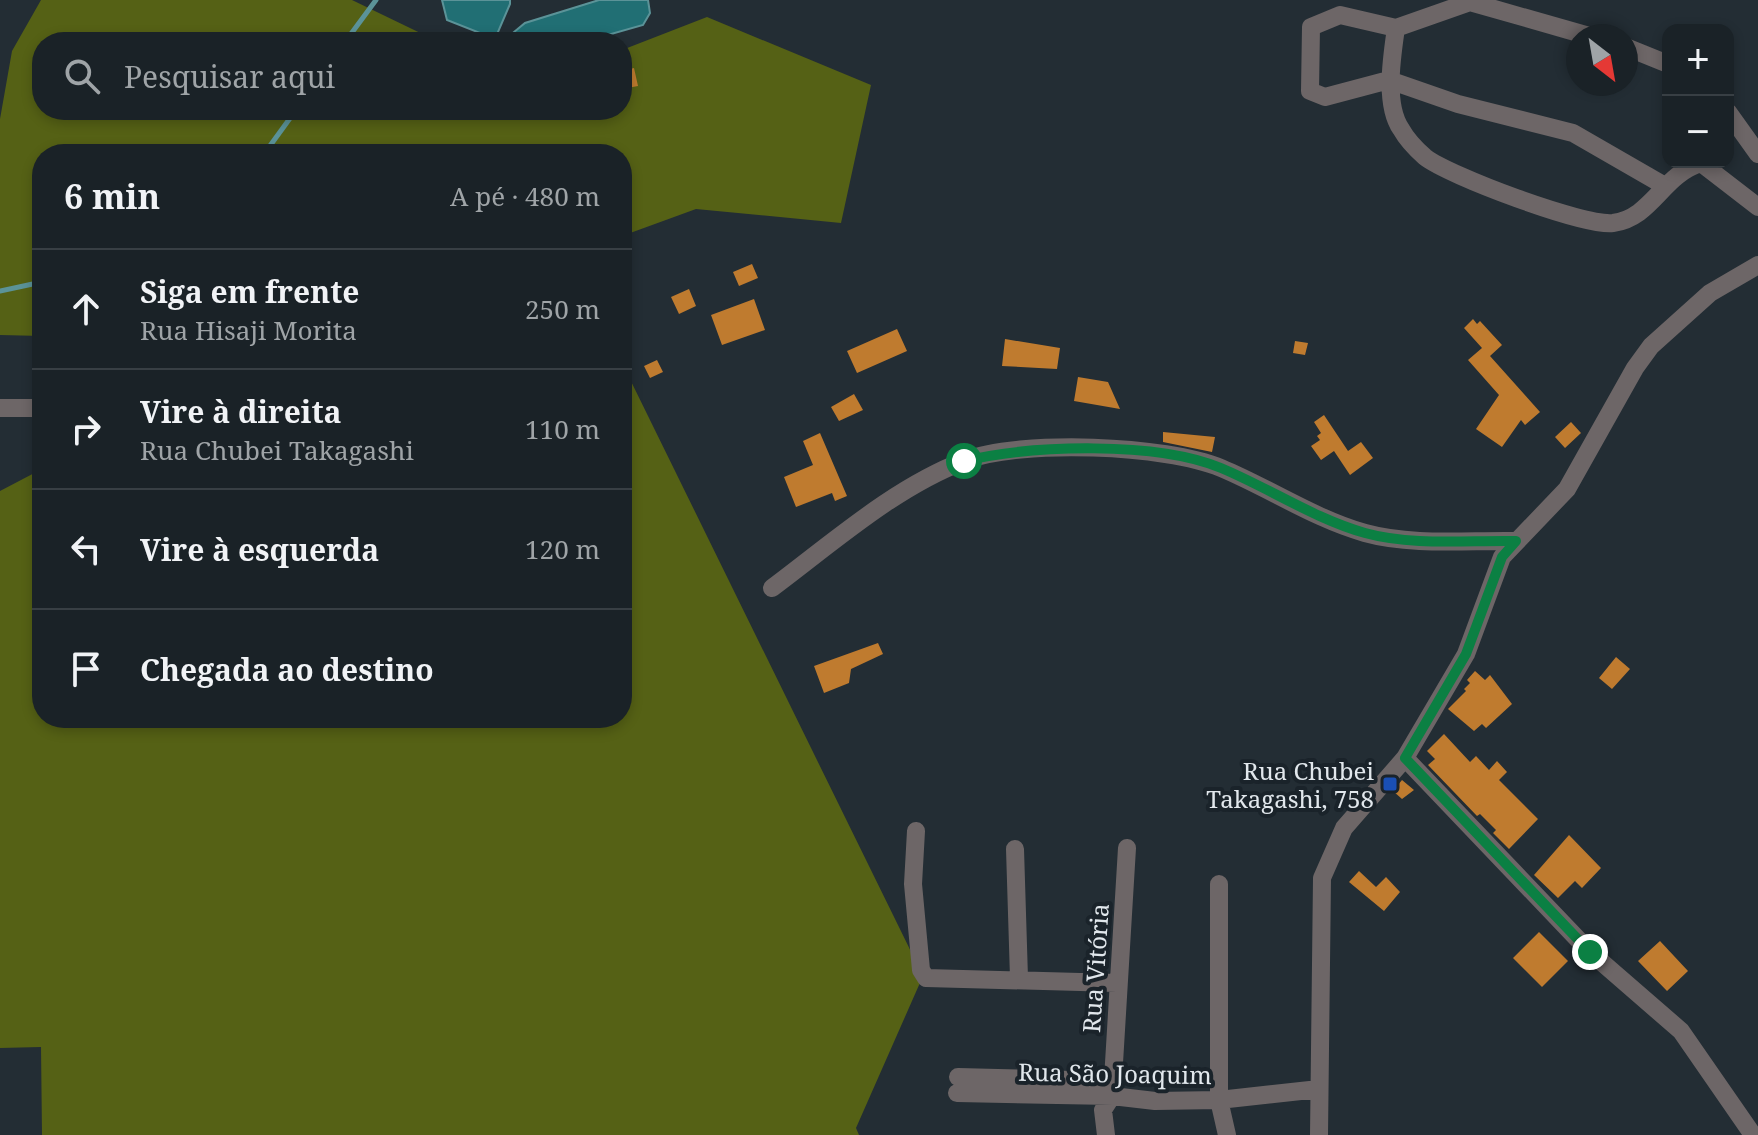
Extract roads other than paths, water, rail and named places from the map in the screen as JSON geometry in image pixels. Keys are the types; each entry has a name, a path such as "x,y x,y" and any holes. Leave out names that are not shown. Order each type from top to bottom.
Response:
{"street":[{"path":"1566,29 1470,2 1396,28 1340,15 1311,27 1310,91 1325,97 1389,80 1458,104 1573,133 1665,186"},
{"path":"1396,28 1389,80 1399,127 1425,158 1535,207 1612,223 1644,210 1681,169 1701,163 1758,207"},
{"path":"1638,52 1662,62"},
{"path":"1734,120 1758,154"},
{"path":"1319,1135 1322,878 1344,828 1405,758 1466,654 1502,557 1552,509 1567,489 1635,368 1651,346 1710,293 1758,265"},
{"path":"0,408 32,408"},
{"path":"772,588 886,503 964,461 1074,447 1186,457 1219,467 1364,533 1516,541"},
{"path":"1405,758 1590,952 1681,1031 1753,1135"},
{"path":"916,831 913,884 922,973 932,979 1019,978 1117,983"},
{"name":"Rua Vitória","path":"1106,1135 1103,1110 1112,1089 1127,848"},
{"path":"1015,849 1019,978"},
{"path":"1219,884 1219,1100 1227,1135"},
{"name":"Rua São Joaquim","path":"957,1085 1112,1089 1155,1101 1219,1100 1319,1089"}],"water":[{"path":"442,0 510,0 498,32 477,32 447,20"},
{"path":"599,0 648,0 650,13 643,25 618,32 514,32 525,23"}],"waterway":[{"path":"352,32 376,0"},
{"path":"271,144 289,120"},
{"path":"0,291 32,284"}],"place":[{"name":"Rua Chubei Takagashi, 758","path":"1390,784"}]}
